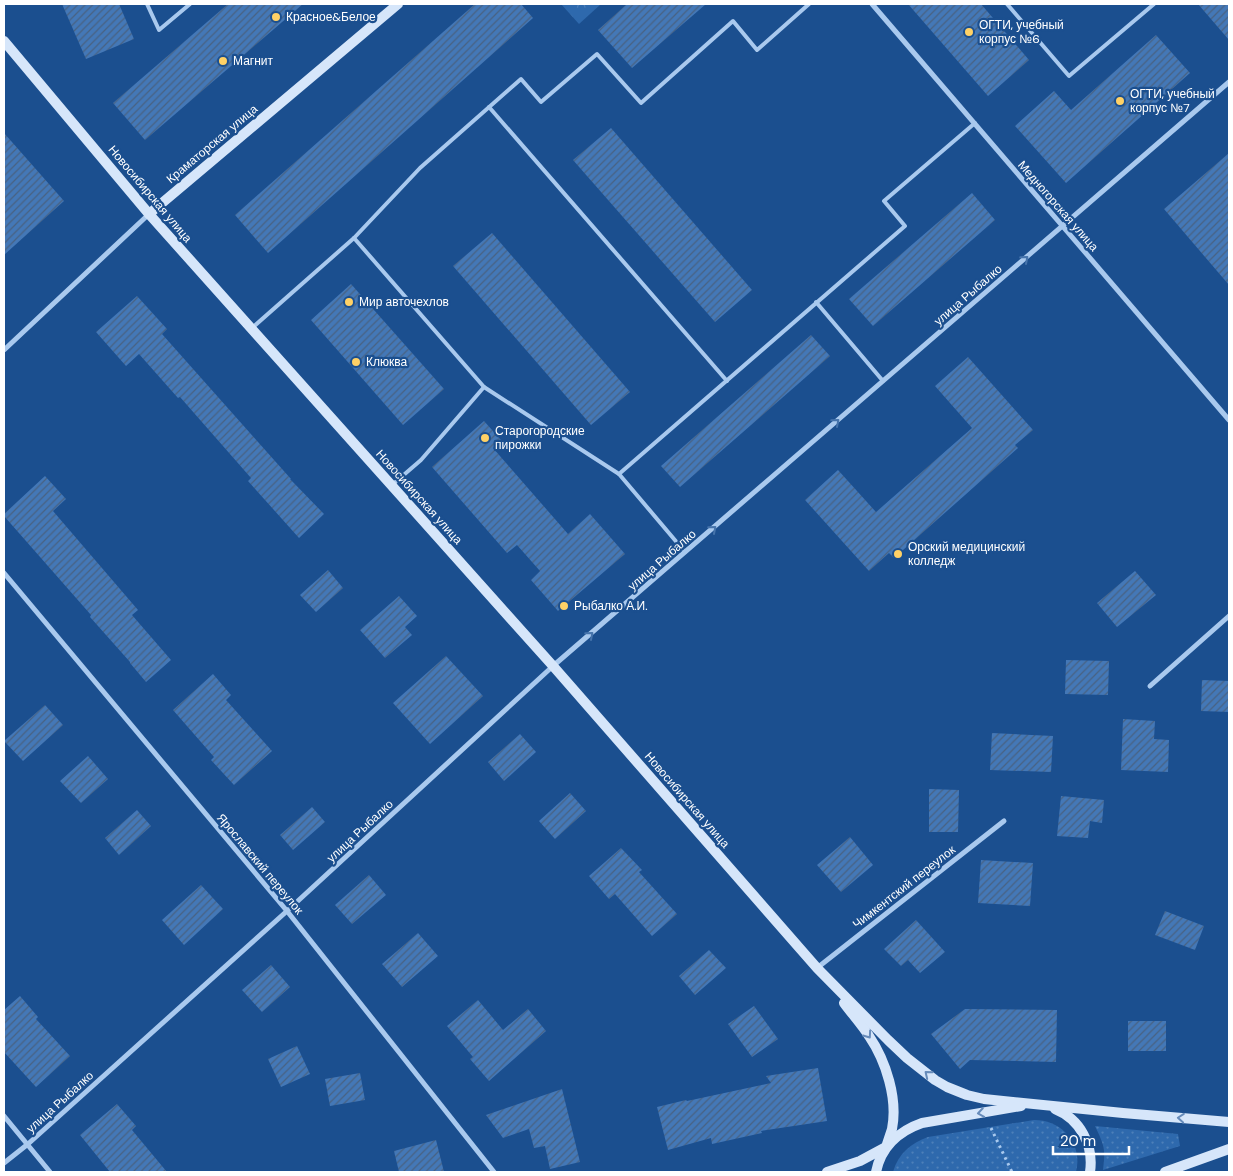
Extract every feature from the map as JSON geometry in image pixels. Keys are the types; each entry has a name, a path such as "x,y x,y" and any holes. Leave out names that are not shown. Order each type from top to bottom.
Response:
{"main road":[{"name":"Краматорская улица","path":"149,214 398,4"},
{"name":"Новосибирская улица","path":"4,41 149,214 553,666 817,968"},
{"path":"817,968 907,1058 941,1083 954,1090 984,1099 1229,1122"},
{"path":"817,968 869,1036 883,1063 891,1090 892,1128 876,1172"},
{"path":"827,1172 860,1161 886,1147 903,1131 922,1123 1040,1105 1060,1111 1078,1126 1086,1137 1089,1146 1090,1172"},
{"path":"1165,1172 1229,1149"}],"street":[{"name":"Медногорская улица","path":"872,4 1229,420"},
{"name":"улица Рыбалко","path":"4,1163 28,1144 287,912 553,666 1229,82"},
{"name":"Краматорская улица","path":"4,350 149,214"},
{"name":"Ярославский переулок","path":"4,573 287,912 494,1172"},
{"path":"1150,686 1229,616"},
{"name":"Чимкентский переулок","path":"817,968 1004,821"},
{"path":"4,1116 50,1172"}],"lane":[{"path":"147,4 159,30 190,4"},
{"path":"252,329 354,238 420,168 521,79 541,102 597,54 641,103 733,21 757,50 809,4"},
{"path":"1007,4 1069,76 1154,4"},
{"path":"489,107 727,381"},
{"path":"619,474 905,226 884,201 974,123"},
{"path":"354,238 484,387 619,474 685,552"},
{"path":"816,302 883,381"},
{"path":"392,485 422,460 484,387"}],"green space":[{"path":"561,4 601,4 579,24"},
{"path":"1034,1120 1054,1124 1068,1136 1076,1152 1076,1172 893,1172 898,1160 906,1150 916,1142 928,1137"},
{"path":"1095,1126 1178,1134 1180,1146 1103,1170 1104,1147"}],"building":[{"path":"62,4 119,4 134,39 86,59"},
{"path":"228,4 303,4 145,140 113,103"},
{"path":"475,4 521,4 533,18 268,253 235,215"},
{"path":"627,4 706,4 632,68 598,30"},
{"name":"ОГТИ, учебный корпус №6","path":"908,4 981,4 1029,60 988,96"},
{"path":"1198,4 1229,4 1229,40"},
{"name":"ОГТИ, учебный корпус №7","path":"1156,35 1190,73 1066,183 1015,126 1054,91 1071,110"},
{"path":"611,128 752,290 715,322 573,160"},
{"path":"4,133 64,201 4,255"},
{"path":"1229,153 1229,285 1164,209"},
{"path":"972,193 995,220 873,326 849,299"},
{"path":"492,233 630,392 591,425 453,266"},
{"path":"351,284 444,389 403,425 311,320"},
{"path":"137,296 167,329 162,334 290,479 324,514 299,538 248,481 251,478 180,397 178,398 139,354 126,366 96,332"},
{"path":"811,335 830,356 680,487 661,466"},
{"path":"968,357 1033,430 1015,445 1018,448 894,558 889,553 869,571 805,500 838,470 876,512 972,428 935,386"},
{"path":"484,421 501,440 493,448 568,534 590,514 625,554 558,611 531,580 540,571 517,545 507,553 432,467"},
{"path":"45,476 66,499 53,511 138,610 132,615 171,660 146,682 90,617 91,615 4,516"},
{"path":"328,570 343,588 316,612 300,595"},
{"path":"1135,571 1156,595 1117,627 1097,603"},
{"path":"399,596 417,616 405,627 412,635 385,658 360,630"},
{"path":"446,656 483,696 430,744 393,703"},
{"path":"1066,660 1109,661 1108,695 1065,694"},
{"path":"213,674 231,695 226,700 272,751 234,785 211,760 214,757 173,710"},
{"path":"1202,680 1229,681 1229,712 1201,711"},
{"path":"45,705 63,725 23,761 4,741"},
{"path":"1123,719 1155,721 1154,739 1169,740 1168,772 1121,770"},
{"path":"992,733 1053,736 1051,772 990,770"},
{"path":"520,734 536,752 504,781 488,762"},
{"path":"88,756 108,779 81,803 60,781"},
{"path":"929,789 959,790 958,832 929,832"},
{"path":"570,793 586,811 555,839 539,821"},
{"path":"1061,796 1104,800 1102,823 1090,821 1088,838 1057,836"},
{"path":"312,807 325,822 293,850 280,835"},
{"path":"137,810 151,826 119,855 105,838"},
{"path":"850,837 873,865 841,892 817,865"},
{"path":"621,848 642,870 639,872 677,914 652,936 615,894 609,899 589,876"},
{"path":"981,860 1033,863 1030,906 978,903"},
{"path":"369,875 386,895 352,924 335,905"},
{"path":"201,885 223,909 184,945 162,920"},
{"path":"1165,911 1204,926 1195,950 1155,935"},
{"path":"916,920 945,952 920,973 908,960 901,966 884,949"},
{"path":"418,933 438,956 402,987 382,964"},
{"path":"709,950 726,968 695,995 679,976"},
{"path":"271,965 290,987 262,1012 242,990"},
{"path":"20,996 38,1017 36,1019 70,1056 36,1087 4,1052 4,1010"},
{"path":"478,1000 503,1030 528,1009 546,1031 489,1081 470,1059 473,1057 447,1026"},
{"path":"754,1006 778,1039 752,1057 728,1024"},
{"path":"965,1009 1057,1010 1056,1062 970,1060 960,1069 931,1034"},
{"path":"1128,1021 1166,1021 1166,1051 1128,1051"},
{"path":"297,1046 310,1074 281,1087 268,1059"},
{"path":"818,1068 827,1121 761,1131 762,1133 712,1144 711,1138 668,1150 657,1107 771,1083 766,1076"},
{"path":"360,1073 365,1100 330,1106 325,1079"},
{"path":"562,1089 580,1162 550,1169 545,1146 534,1148 529,1129 503,1138 486,1115"},
{"path":"117,1104 136,1126 132,1130 167,1172 110,1172 80,1135"},
{"path":"436,1140 444,1172 399,1172 394,1151"}],"place":[{"name":"Красное&Белое","path":"276,17"},
{"name":"ОГТИ, учебный корпус №6","path":"969,32"},
{"name":"Магнит","path":"223,61"},
{"name":"ОГТИ, учебный корпус №7","path":"1120,101"},
{"name":"Мир авточехлов","path":"349,302"},
{"name":"Клюква","path":"356,362"},
{"name":"Старогородские пирожки","path":"485,438"},
{"name":"Орский медицинский колледж","path":"898,554"},
{"name":"Рыбалко А.И.","path":"564,606"}]}
